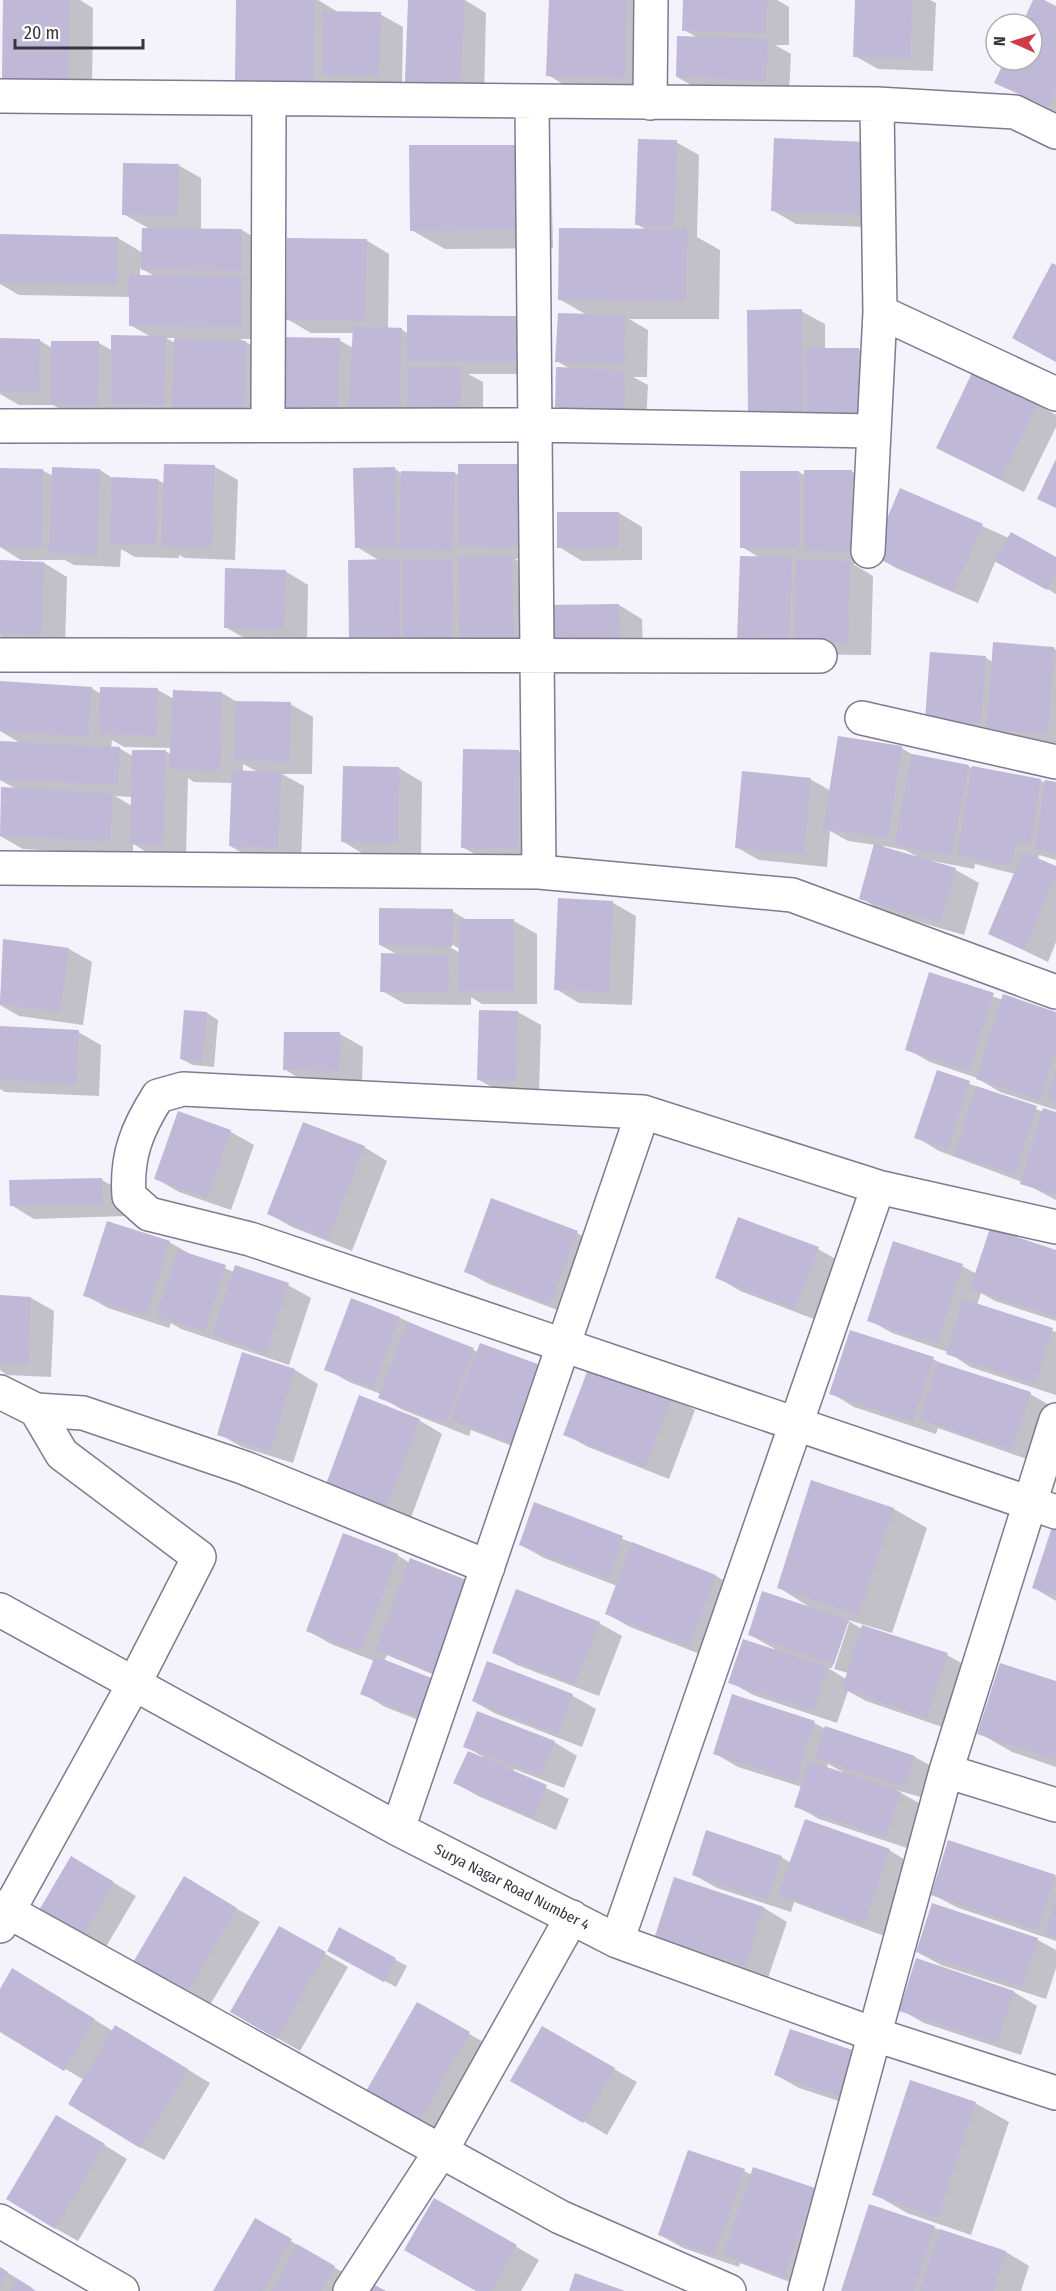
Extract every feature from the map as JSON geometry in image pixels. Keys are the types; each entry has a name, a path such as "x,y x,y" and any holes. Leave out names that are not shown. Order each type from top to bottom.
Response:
{"street":[{"path":"650,103 651,0"},
{"path":"0,96 877,104 1015,112 1056,132"},
{"path":"268,425 269,99"},
{"path":"532,101 539,872"},
{"path":"868,551 880,312 877,104"},
{"path":"880,312 1056,394"},
{"path":"0,426 535,425 874,431"},
{"path":"0,656 820,656"},
{"path":"862,718 1056,762"},
{"path":"0,868 539,872 792,895 1056,992"},
{"path":"1042,1508 797,1422 250,1239 149,1214 129,1196 128,1177 138,1127 158,1096 183,1089 643,1112 878,1186 1056,1227"},
{"path":"398,1828 643,1112"},
{"path":"617,1941 878,1186"},
{"path":"0,1392 36,1410 82,1413 245,1468 488,1567"},
{"path":"36,1410 62,1454 199,1557 135,1682 2,1915 560,2217 729,2291"},
{"path":"805,2291 946,1771 1042,1508 1056,1420"},
{"name":"Surya Nagar Road Number 4","path":"0,1610 398,1828 617,1941 876,2035 1056,2093"},
{"path":"946,1771 1056,1805"},
{"path":"350,2291 441,2151 572,1917"},
{"path":"0,2221 122,2291"}],"building":[{"path":"3,0 70,0 69,79 2,78"},
{"path":"236,0 315,0 313,82 235,81"},
{"path":"408,0 464,0 461,84 405,82"},
{"path":"549,0 627,0 625,79 546,76"},
{"path":"683,0 767,0 766,33 682,31"},
{"path":"855,0 912,0 910,58 853,57"},
{"path":"1033,0 1044,0 1056,6 1056,89 1048,107 994,83 999,72 1044,72 1044,12 1028,12"},
{"path":"323,11 381,12 379,76 322,75"},
{"path":"677,36 768,39 766,81 676,77"},
{"path":"774,138 866,142 863,215 771,211"},
{"path":"638,139 677,140 674,226 635,225"},
{"path":"409,145 518,145 520,230 410,231"},
{"path":"123,163 179,164 178,216 122,215"},
{"path":"142,228 242,229 242,271 141,270"},
{"path":"559,228 687,229 686,301 558,300"},
{"path":"0,234 118,237 117,284 0,283"},
{"path":"287,238 367,239 365,321 286,320"},
{"path":"1052,263 1056,265 1056,362 1012,338"},
{"path":"129,275 242,276 242,327 129,326"},
{"path":"802,309 803,415 748,415 747,310"},
{"path":"558,313 626,315 624,364 555,362"},
{"path":"407,315 522,316 522,362 407,361"},
{"path":"353,326 402,328 398,418 348,415"},
{"path":"111,335 166,336 165,405 111,404"},
{"path":"281,337 340,338 338,409 281,408"},
{"path":"0,338 40,339 39,392 0,392"},
{"path":"174,339 246,341 245,409 172,408"},
{"path":"51,341 99,341 98,406 50,404"},
{"path":"806,348 859,348 859,414 806,414"},
{"path":"407,367 461,367 460,413 407,413"},
{"path":"556,367 625,370 624,410 555,407"},
{"path":"973,371 1038,403 1001,480 936,448"},
{"path":"1056,459 1056,508 1037,499"},
{"path":"164,464 215,465 212,548 161,546"},
{"path":"458,464 519,464 519,547 458,546"},
{"path":"52,467 100,469 97,555 49,553"},
{"path":"395,467 397,548 355,548 353,468"},
{"path":"0,468 43,469 42,548 0,547"},
{"path":"804,470 852,470 851,552 804,551"},
{"path":"401,471 455,472 453,551 399,550"},
{"path":"740,471 799,471 799,548 740,548"},
{"path":"112,477 158,479 156,545 110,544"},
{"path":"900,488 983,524 954,591 871,556"},
{"path":"557,512 619,512 619,547 557,548"},
{"path":"1011,532 1056,557 1056,572 1047,590 994,561"},
{"path":"512,556 514,641 460,642 458,557"},
{"path":"740,556 792,557 789,644 737,642"},
{"path":"400,559 399,642 349,643 348,560"},
{"path":"402,559 452,559 453,638 402,639"},
{"path":"796,559 850,561 848,643 794,641"},
{"path":"0,560 44,562 42,635 0,633"},
{"path":"225,568 286,570 284,630 224,628"},
{"path":"619,604 620,641 549,642 549,605"},
{"path":"993,642 1054,647 1048,734 987,729"},
{"path":"930,652 986,656 981,724 925,720"},
{"path":"0,681 92,687 88,737 0,731"},
{"path":"100,687 158,688 156,736 99,734"},
{"path":"173,690 222,692 220,771 169,769"},
{"path":"235,701 291,702 290,762 234,760"},
{"path":"838,736 902,746 888,838 823,829"},
{"path":"0,741 120,747 118,785 0,780"},
{"path":"463,749 519,750 518,849 461,848"},
{"path":"132,750 166,750 163,845 130,844"},
{"path":"912,754 969,765 951,856 894,845"},
{"path":"343,766 399,767 398,843 341,842"},
{"path":"972,766 1041,779 1030,845 1016,843 1012,866 957,855"},
{"path":"232,770 281,772 278,848 229,846"},
{"path":"742,771 811,778 804,854 735,848"},
{"path":"1045,780 1056,782 1056,853 1035,850"},
{"path":"1,787 112,793 110,842 0,836"},
{"path":"874,844 956,868 940,923 859,899"},
{"path":"1023,852 1056,866 1056,874 1024,950 988,934"},
{"path":"558,898 613,901 609,992 554,990"},
{"path":"379,908 453,909 452,947 379,945"},
{"path":"459,919 514,919 514,991 458,991"},
{"path":"3,939 69,948 60,1012 0,1004"},
{"path":"381,953 449,955 448,993 380,992"},
{"path":"929,972 994,993 969,1071 905,1050"},
{"path":"1003,994 1056,1012 1056,1049 1040,1100 976,1079"},
{"path":"184,1010 207,1012 202,1061 180,1059"},
{"path":"479,1010 518,1011 516,1081 477,1080"},
{"path":"0,1026 79,1030 76,1084 0,1080"},
{"path":"284,1032 340,1032 339,1071 283,1070"},
{"path":"937,1070 970,1081 948,1149 914,1138"},
{"path":"1056,1071 1056,1101 1047,1098"},
{"path":"976,1086 1037,1106 1015,1175 954,1155"},
{"path":"1043,1108 1056,1112 1056,1195 1020,1184"},
{"path":"178,1111 231,1130 207,1198 154,1179"},
{"path":"303,1122 365,1146 328,1239 267,1214"},
{"path":"102,1178 103,1204 10,1206 9,1180"},
{"path":"491,1198 578,1231 550,1304 464,1272"},
{"path":"738,1217 819,1247 795,1309 715,1278"},
{"path":"107,1221 170,1241 146,1316 83,1296"},
{"path":"990,1228 1056,1250 1056,1317 970,1289"},
{"path":"893,1241 963,1264 937,1344 867,1321"},
{"path":"178,1250 226,1265 205,1331 156,1316"},
{"path":"235,1265 289,1283 266,1353 212,1335"},
{"path":"0,1295 31,1297 28,1364 0,1363"},
{"path":"351,1298 400,1317 373,1388 324,1370"},
{"path":"963,1299 1053,1328 1035,1384 946,1354"},
{"path":"407,1322 474,1348 446,1424 378,1398"},
{"path":"850,1330 934,1357 913,1422 829,1394"},
{"path":"480,1343 543,1366 513,1444 451,1420"},
{"path":"242,1352 295,1369 270,1451 217,1435"},
{"path":"938,1362 1031,1392 1011,1450 919,1419"},
{"path":"590,1364 673,1395 645,1467 563,1435"},
{"path":"359,1395 420,1419 385,1511 325,1487"},
{"path":"811,1480 894,1508 859,1615 777,1588"},
{"path":"534,1502 623,1536 608,1579 519,1545"},
{"path":"1054,1521 1056,1522 1056,1596 1032,1588"},
{"path":"343,1533 398,1554 360,1652 306,1631"},
{"path":"632,1542 716,1575 689,1647 605,1614"},
{"path":"410,1558 469,1581 435,1673 376,1650"},
{"path":"516,1589 600,1622 575,1684 492,1653"},
{"path":"762,1591 849,1620 834,1664 748,1635"},
{"path":"862,1625 948,1653 927,1718 842,1689"},
{"path":"743,1639 828,1667 814,1711 728,1683"},
{"path":"375,1656 434,1679 419,1717 360,1694"},
{"path":"487,1661 573,1694 558,1735 472,1701"},
{"path":"1000,1663 1056,1681 1056,1760 977,1734"},
{"path":"732,1694 815,1721 796,1781 713,1754"},
{"path":"477,1711 555,1741 541,1776 463,1747"},
{"path":"825,1726 915,1756 904,1787 815,1758"},
{"path":"468,1751 547,1785 533,1818 453,1783"},
{"path":"809,1761 901,1792 886,1837 794,1807"},
{"path":"805,1819 890,1849 864,1924 778,1895"},
{"path":"706,1830 782,1856 767,1900 692,1875"},
{"path":"948,1840 1056,1875 1037,1930 931,1895"},
{"path":"71,1856 114,1882 81,1938 38,1912"},
{"path":"184,1876 237,1908 185,1996 132,1964"},
{"path":"674,1877 764,1907 745,1966 655,1936"},
{"path":"1056,1900 1056,1938 1044,1934"},
{"path":"932,1903 1038,1938 1022,1987 916,1952"},
{"path":"279,1926 326,1952 277,2039 230,2012"},
{"path":"339,1927 396,1958 384,1982 327,1951"},
{"path":"916,1958 1014,1991 997,2043 899,2011"},
{"path":"12,1968 95,2019 64,2071 0,2032 0,1989"},
{"path":"417,2002 470,2032 418,2123 365,2093"},
{"path":"115,2025 188,2069 140,2148 68,2104"},
{"path":"542,2026 615,2068 583,2123 510,2081"},
{"path":"790,2029 858,2052 843,2098 774,2075"},
{"path":"910,2080 976,2102 938,2217 872,2195"},
{"path":"56,2115 105,2144 55,2229 6,2199"},
{"path":"688,2150 745,2169 715,2255 658,2235"},
{"path":"753,2167 815,2188 784,2277 723,2255"},
{"path":"434,2198 517,2245 491,2291 476,2291 404,2250"},
{"path":"869,2204 935,2226 914,2291 841,2291"},
{"path":"255,2218 292,2239 263,2291 213,2291"},
{"path":"940,2229 1006,2251 993,2291 920,2291"},
{"path":"297,2244 335,2266 321,2291 271,2291"},
{"path":"0,2267 8,2272 0,2286"},
{"path":"575,2273 625,2291 569,2291"},
{"path":"17,2279 36,2291 10,2291"},
{"path":"373,2284 386,2291 369,2291"}]}
